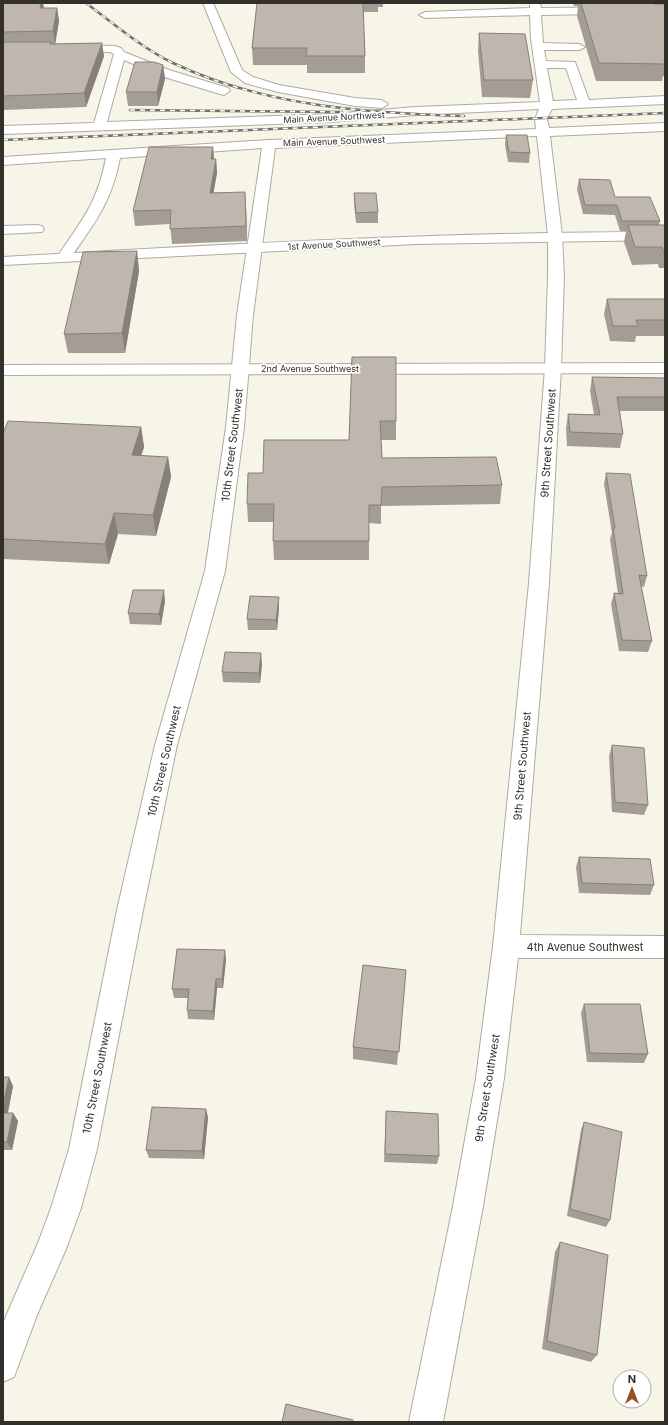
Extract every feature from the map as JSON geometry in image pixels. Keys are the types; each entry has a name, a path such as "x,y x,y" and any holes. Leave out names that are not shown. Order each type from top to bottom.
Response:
{"street":[{"path":"208,3 237,72 249,80 278,88 355,102 434,110"},
{"path":"538,6 538,42 547,106"},
{"path":"425,15 538,6 610,11 665,10"},
{"path":"459,26 463,13"},
{"path":"525,38 538,42 579,47"},
{"path":"58,50 116,51 165,73 224,91"},
{"path":"100,126 116,51"},
{"path":"541,64 571,65 584,103"},
{"path":"579,88 595,88"},
{"path":"649,89 665,89"},
{"name":"Main Avenue Northwest","path":"3,130 363,116 434,110 665,100"},
{"name":"9th Street Southwest","path":"426,1422 468,1206 489,1085 506,946 539,583 553,368 556,235 542,133 542,114 547,106"},
{"name":"Main Avenue Southwest","path":"3,161 269,144 665,127"},
{"name":"10th Street Southwest","path":"3,1366 23,1311 51,1249 66,1208 83,1149 130,910 166,745 215,572 233,442 245,315 269,144"},
{"path":"64,257 101,201 108,182 114,154"},
{"path":"3,230 37,229"},
{"name":"1st Avenue Southwest","path":"3,260 556,235 665,236"},
{"name":"2nd Avenue Southwest","path":"3,370 241,368 665,368"},
{"name":"4th Avenue Southwest","path":"506,946 665,947"}],"building":[{"path":"3,3 41,3 40,8 57,8 53,31 3,32"},
{"path":"257,3 363,3 365,56 306,56 307,48 252,48"},
{"path":"581,3 665,4 665,64 599,63"},
{"path":"479,33 525,34 533,80 484,80"},
{"path":"3,42 51,42 50,44 102,43 84,93 3,96"},
{"path":"135,62 154,62 163,65 157,92 126,92"},
{"path":"506,135 527,135 530,153 509,152"},
{"path":"149,147 213,147 211,159 216,159 210,193 245,192 246,226 170,229 171,210 133,211"},
{"path":"579,179 610,180 615,197 650,197 660,221 622,221 617,205 585,205"},
{"path":"354,193 376,193 378,212 356,213"},
{"path":"628,225 665,225 665,251 663,251 662,247 635,247"},
{"path":"137,251 122,333 64,334 83,252"},
{"path":"607,299 665,299 665,320 636,320 638,326 613,326"},
{"path":"352,357 396,357 396,421 380,421 382,458 496,457 502,485 382,487 381,505 369,505 369,541 273,541 274,504 247,504 248,473 263,473 264,440 349,440"},
{"path":"592,377 665,378 665,397 617,397 623,434 570,432 568,414 600,415"},
{"path":"8,421 141,427 132,455 168,457 153,515 114,513 105,544 3,539 3,433"},
{"path":"606,473 630,474 647,576 639,575 652,641 622,640 614,593 623,594 613,528 615,528"},
{"path":"133,590 164,590 159,614 128,613"},
{"path":"250,596 279,597 276,620 247,619"},
{"path":"225,652 261,653 259,673 222,672"},
{"path":"612,745 644,748 648,805 615,802"},
{"path":"579,857 650,859 654,885 582,883"},
{"path":"177,949 225,950 222,979 216,979 213,1011 187,1010 189,989 172,989"},
{"path":"363,965 406,970 399,1052 353,1047"},
{"path":"584,1004 640,1004 648,1054 590,1053"},
{"path":"3,1077 9,1077 3,1106"},
{"path":"152,1107 206,1109 202,1151 146,1150"},
{"path":"386,1111 438,1114 439,1156 385,1154"},
{"path":"3,1113 13,1113 7,1142 3,1142"},
{"path":"584,1122 622,1132 610,1220 570,1209"},
{"path":"560,1242 608,1255 597,1355 547,1341"},
{"path":"286,1404 353,1420 353,1422 282,1422"}],"railway":[{"path":"86,3 128,35 162,57 207,78 243,89 279,98 353,109 427,115 464,116"},
{"path":"130,110 342,112"},
{"path":"3,140 665,113"}]}
